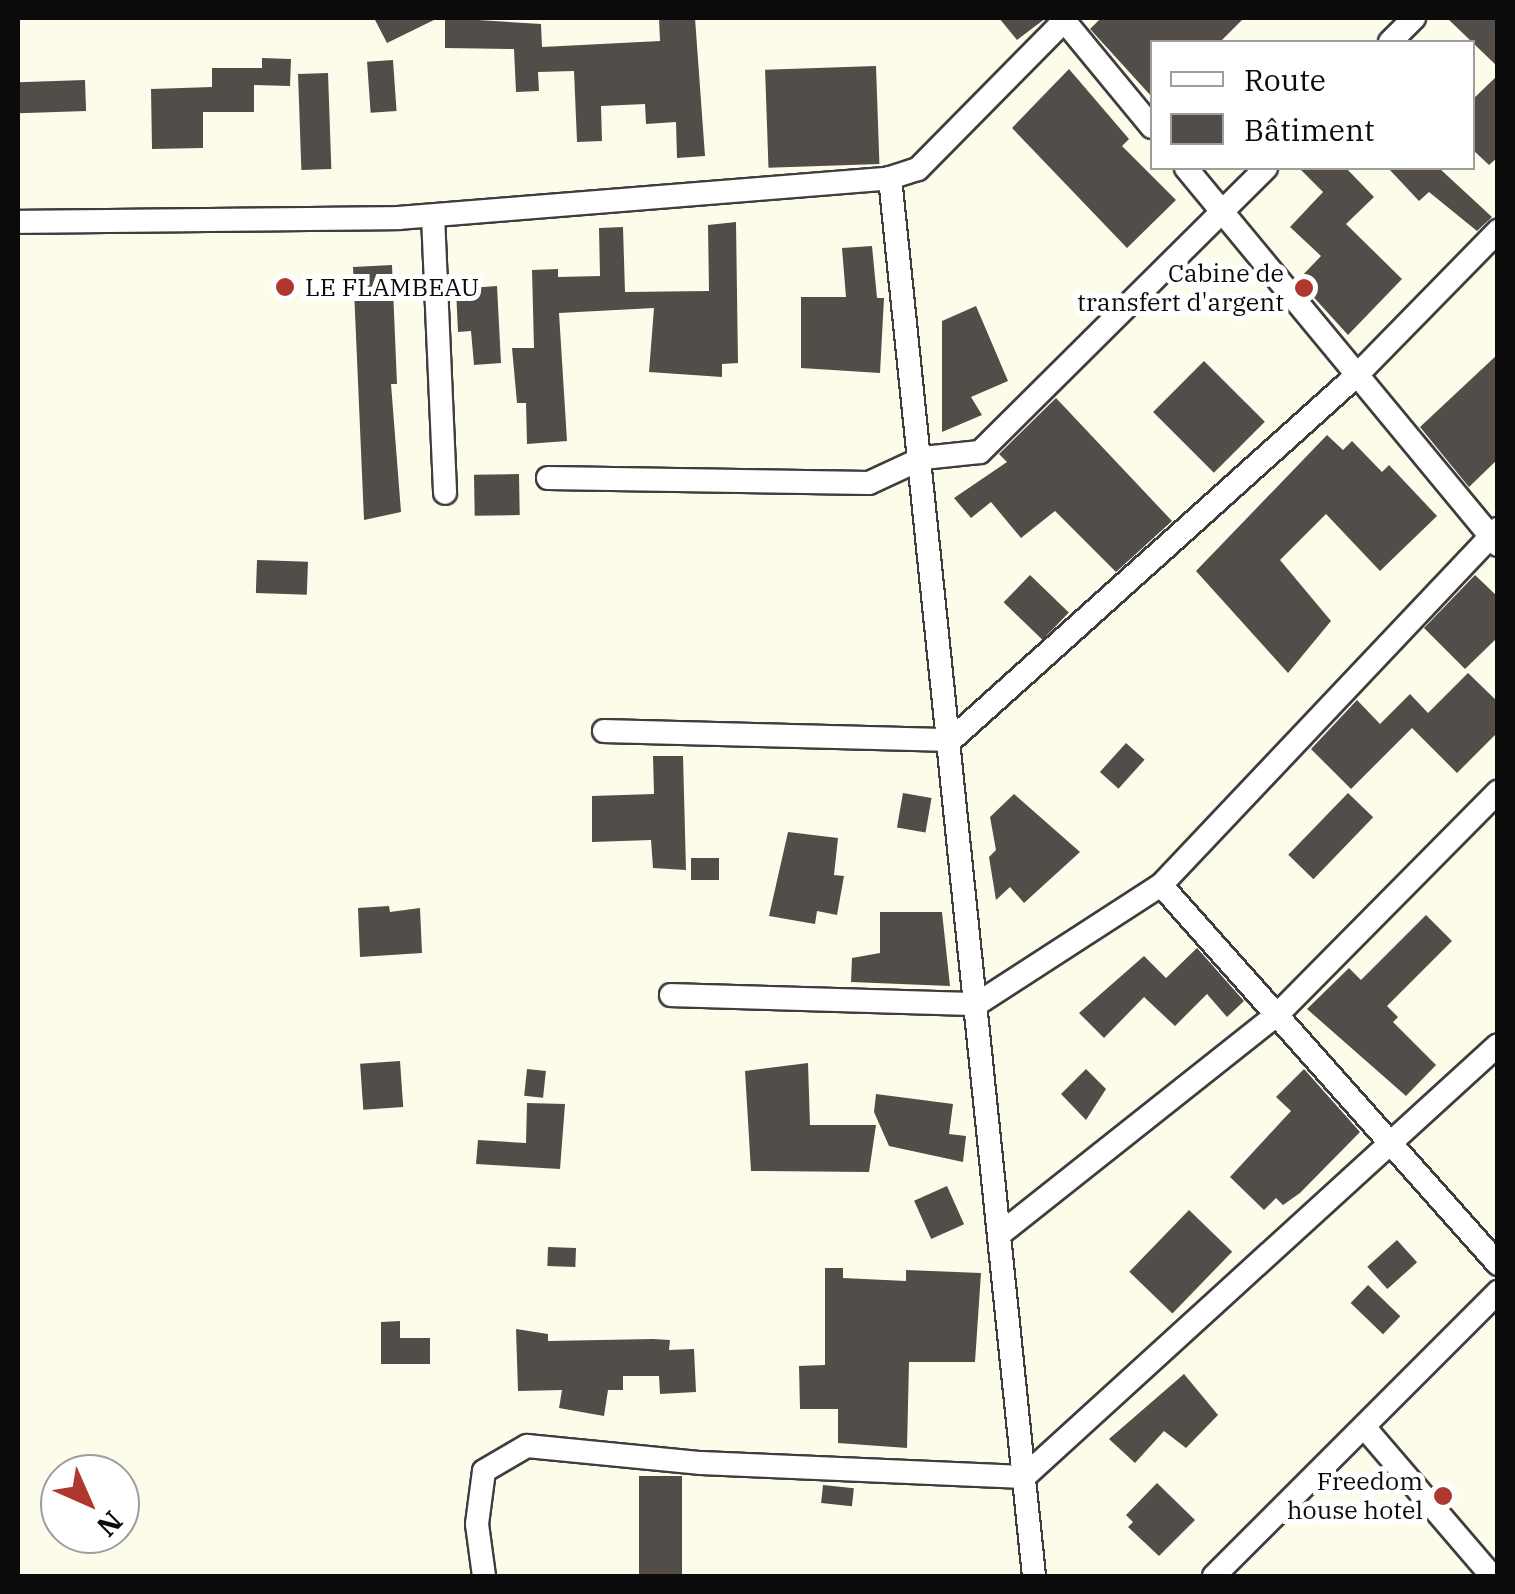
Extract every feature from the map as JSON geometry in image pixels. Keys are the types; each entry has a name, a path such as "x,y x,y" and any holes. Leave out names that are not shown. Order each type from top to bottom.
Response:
{"street":[{"path":"18,222 432,216 890,178 918,169 1065,18 1150,124"},
{"path":"1392,40 1414,18"},
{"path":"671,995 977,1004 1161,885 1495,537 1188,170"},
{"path":"548,478 869,482 922,458 980,452 1264,170"},
{"path":"890,178 922,458 1034,1576"},
{"path":"432,216 445,494"},
{"path":"604,731 950,740 1357,375 1498,231"},
{"path":"1000,1234 1280,1012 1498,792"},
{"path":"1161,885 1280,1012 1498,1264"},
{"path":"484,1576 477,1524 484,1471 528,1446 701,1463 1024,1477 1395,1145 1498,1045"},
{"path":"1228,1573 1498,1292"},
{"path":"1365,1428 1492,1576"}],"building":[{"path":"374,18 438,18 387,43"},
{"path":"445,18 541,24 542,47 660,41 659,18 695,18 705,156 677,158 676,122 646,124 645,104 601,106 602,141 577,142 574,71 538,72 539,91 516,92 514,49 445,48"},
{"path":"999,18 1046,18 1017,40"},
{"path":"1101,18 1244,18 1222,40 1150,40 1150,95 1090,29"},
{"path":"1447,18 1498,18 1498,67 1475,45 1475,40 1470,40"},
{"path":"262,58 291,59 290,86 254,85 254,112 203,112 203,148 152,149 151,89 212,87 212,68 262,68"},
{"path":"393,60 397,111 371,113 367,62"},
{"path":"876,66 879,164 768,168 765,70"},
{"path":"1069,69 1129,139 1122,146 1176,200 1127,248 1012,128"},
{"path":"328,73 331,169 301,170 298,74"},
{"path":"1498,75 1498,157 1489,165 1475,152 1475,97"},
{"path":"85,80 86,111 19,113 18,82"},
{"path":"1301,170 1348,170 1374,197 1346,224 1402,279 1348,335 1298,280 1321,256 1290,227 1323,192"},
{"path":"1390,170 1441,170 1492,217 1477,231 1429,192 1419,201"},
{"path":"736,222 738,363 722,364 722,377 649,372 654,308 559,313 567,441 527,444 526,403 517,403 512,348 534,348 532,270 558,269 558,277 600,276 599,228 623,227 625,292 709,291 708,225"},
{"path":"872,246 877,298 884,298 880,373 801,368 801,297 846,297 842,248"},
{"path":"392,265 397,384 391,384 401,512 364,520 353,267"},
{"path":"497,286 501,363 474,365 471,331 458,332 456,289"},
{"path":"976,306 1008,381 971,397 982,415 942,432 942,321"},
{"path":"1498,354 1498,459 1469,487 1420,427"},
{"path":"1204,361 1265,422 1214,473 1153,412"},
{"path":"1056,398 1172,521 1116,572 1055,511 1021,538 991,502 971,518 954,498 1007,462 999,454"},
{"path":"1327,435 1343,450 1352,441 1382,472 1389,465 1437,516 1380,571 1326,514 1280,560 1331,621 1288,673 1196,571"},
{"path":"519,474 520,515 475,516 474,475"},
{"path":"257,560 308,562 307,595 256,593"},
{"path":"1030,575 1069,613 1042,640 1004,602"},
{"path":"1475,575 1498,597 1498,637 1465,669 1424,628"},
{"path":"1468,673 1498,702 1498,732 1457,773 1412,728 1351,789 1311,749 1357,700 1380,724 1410,694 1428,713"},
{"path":"1126,743 1145,760 1118,789 1100,772"},
{"path":"653,756 683,756 686,870 653,868 651,840 592,842 592,796 654,794"},
{"path":"903,793 932,798 925,833 897,827"},
{"path":"1348,793 1373,817 1313,879 1288,855"},
{"path":"1014,794 1080,852 1024,903 1010,887 996,900 989,857 996,850 990,817"},
{"path":"788,832 838,838 834,875 844,876 837,915 817,911 815,924 769,916"},
{"path":"691,858 719,858 719,880 691,880"},
{"path":"389,906 390,912 420,908 422,953 360,957 358,908"},
{"path":"880,912 942,912 950,986 851,982 852,958 880,953"},
{"path":"1426,915 1452,941 1387,1006 1398,1017 1393,1022 1436,1065 1406,1096 1307,1009 1349,968 1361,980"},
{"path":"1197,948 1244,1001 1227,1017 1207,994 1175,1026 1144,997 1104,1038 1079,1013 1144,956 1166,978"},
{"path":"400,1061 403,1107 363,1110 360,1064"},
{"path":"808,1063 810,1125 876,1125 869,1172 751,1171 745,1071"},
{"path":"527,1069 546,1071 543,1098 524,1096"},
{"path":"1086,1069 1106,1089 1086,1120 1061,1094"},
{"path":"1304,1069 1360,1132 1300,1193 1283,1205 1276,1198 1264,1210 1230,1177 1291,1111 1276,1097"},
{"path":"876,1094 953,1104 949,1134 966,1136 963,1162 889,1146 874,1112"},
{"path":"527,1103 565,1104 560,1169 476,1164 478,1140 526,1143"},
{"path":"947,1186 964,1224 931,1239 914,1201"},
{"path":"1189,1210 1232,1252 1172,1314 1129,1272"},
{"path":"1397,1240 1417,1262 1387,1289 1367,1267"},
{"path":"548,1247 576,1248 575,1267 547,1266"},
{"path":"825,1268 843,1268 843,1278 906,1281 906,1270 981,1273 975,1362 909,1362 907,1448 838,1443 838,1409 800,1409 799,1366 825,1365"},
{"path":"1368,1285 1400,1316 1383,1334 1351,1303"},
{"path":"400,1321 400,1338 430,1338 430,1364 381,1364 381,1322"},
{"path":"516,1329 548,1334 548,1341 670,1340 669,1350 694,1349 696,1392 660,1394 659,1376 623,1376 623,1390 608,1390 604,1416 559,1408 562,1390 518,1391"},
{"path":"1184,1374 1218,1415 1186,1448 1164,1431 1135,1463 1109,1439"},
{"path":"639,1476 682,1476 682,1576 639,1576"},
{"path":"1157,1483 1195,1520 1159,1556 1128,1527 1133,1522 1126,1515"},
{"path":"823,1485 854,1488 852,1506 821,1503"}],"place":[{"name":"LE FLAMBEAU","path":"285,287"},
{"name":"Cabine de transfert d'argent","path":"1304,288"},
{"name":"Freedom house hotel","path":"1443,1496"}]}
